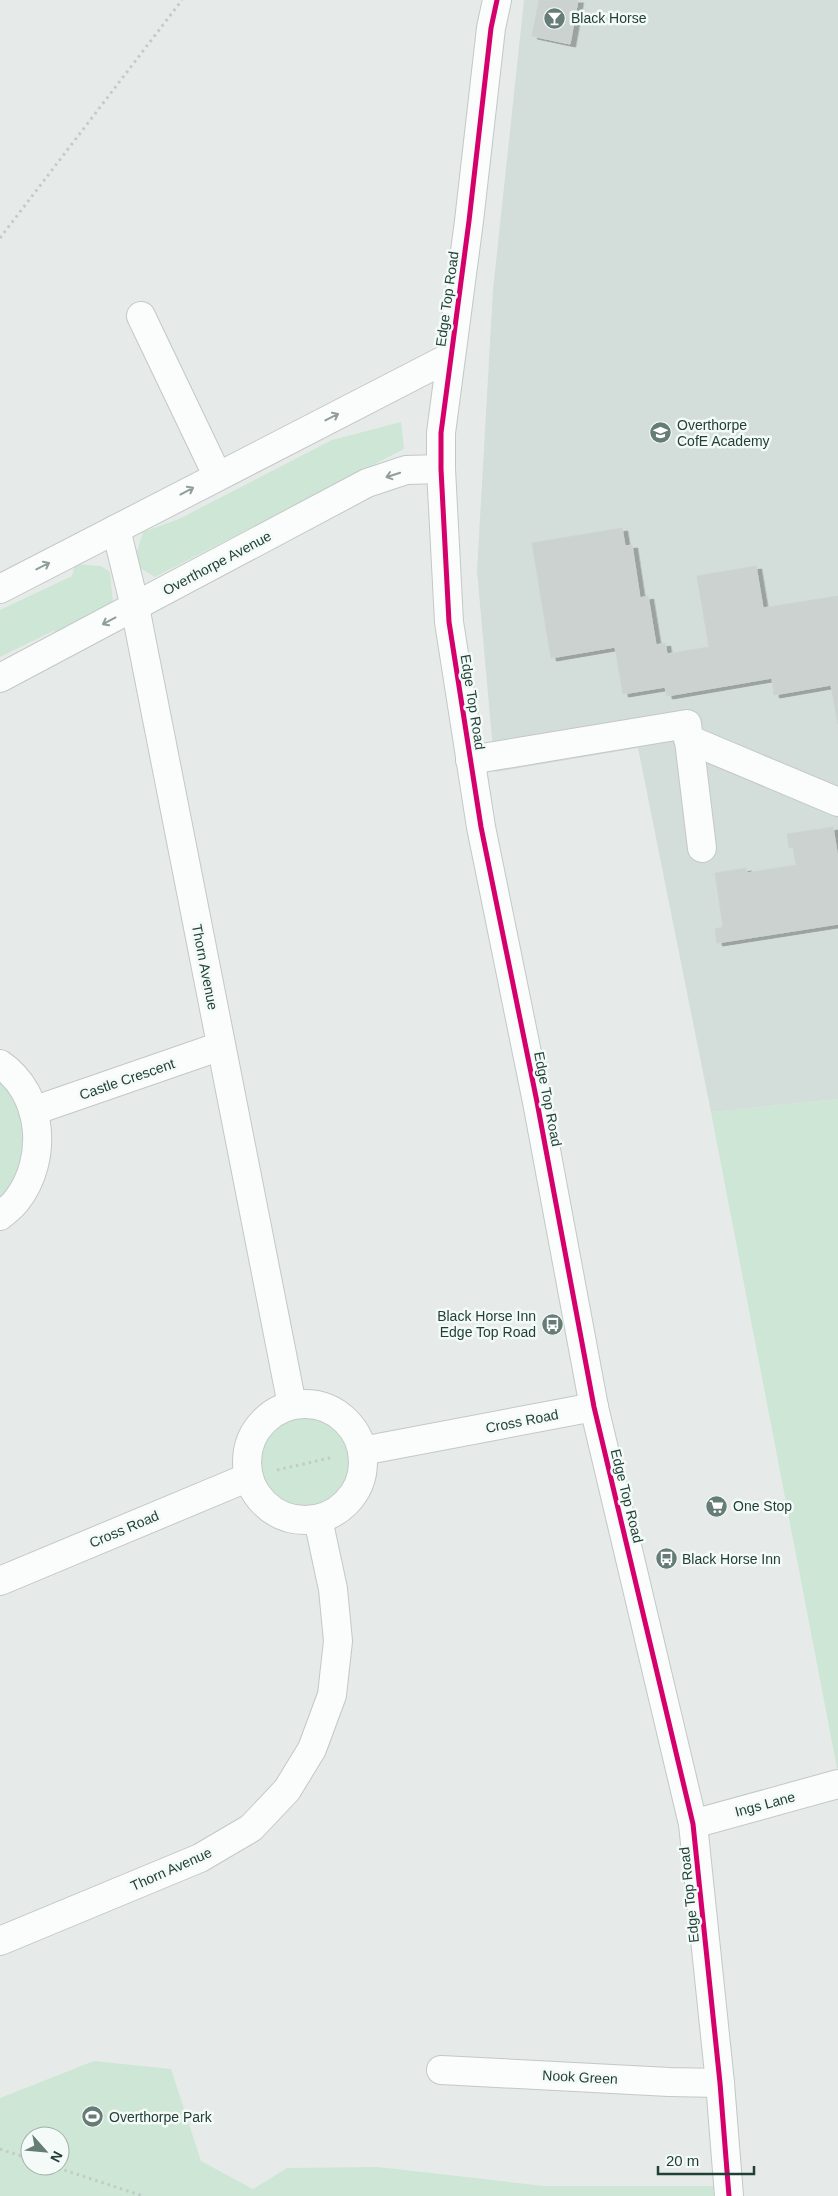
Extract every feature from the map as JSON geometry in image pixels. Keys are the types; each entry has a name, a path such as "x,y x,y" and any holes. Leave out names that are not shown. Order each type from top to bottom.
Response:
{"street":[{"name":"Edge Top Road","path":"497,0 450,357 442,433 441,469 448,622 481,827 563,1235 594,1407 693,1824 720,2083 729,2196"},
{"path":"141,316 218,475"},
{"path":"0,589 450,357"},
{"name":"Overthorpe Avenue","path":"0,678 367,483 406,470 441,469"},
{"name":"Thorn Avenue","path":"116,530 135,607 292,1405"},
{"path":"470,760 687,724 702,848"},
{"path":"688,739 838,802"},
{"name":"Castle Crescent","path":"33,1111 221,1046"},
{"path":"0,1064 8,1070 23,1088 33,1111 38,1130 37,1150 32,1174 17,1200 0,1216"},
{"path":"292,1405 318,1405 335,1412 348,1423 359,1439 364,1458 358,1488 349,1501 338,1511 318,1519 292,1520 274,1512 260,1499 250,1484 246,1467 248,1450 253,1436 261,1424 272,1414 292,1405"},
{"name":"Cross Road","path":"362,1451 594,1407"},
{"name":"Cross Road","path":"0,1581 249,1477"},
{"name":"Thorn Avenue","path":"0,1941 200,1858 251,1828 287,1790 312,1749 332,1695 338,1641 333,1589 318,1519"},
{"name":"Ings Lane","path":"693,1824 838,1784"},
{"name":"Nook Green","path":"441,2070 720,2083"}],"path":[{"path":"0,238 182,0"},
{"path":"249,1477 362,1451"},
{"path":"0,2149 20,2156"},
{"path":"70,2172 143,2196"}],"shaded area":[{"name":"Overthorpe CofE Academy","path":"524,0 838,0 838,1099 711,1112 638,748 495,772 477,571 493,290"}],"green space":[{"path":"401,422 404,449 155,577 140,568 136,555 143,532 179,519 332,440"},
{"path":"75,564 101,566 110,572 113,602 100,613 63,633 53,631 0,657 0,610 72,576"},
{"path":"0,1064 38,1130 0,1216"},
{"path":"838,1099 838,1768 837,1768 711,1112"},
{"path":"305,1404 327,1408 346,1421 359,1440 363,1462 359,1484 346,1503 327,1516 305,1520 283,1516 264,1503 251,1484 247,1462 251,1440 264,1421 283,1408"},
{"name":"Overthorpe Park","path":"94,2061 171,2069 201,2161 253,2189 287,2168 378,2167 544,2186 728,2186 729,2196 0,2196 0,2098"}],"building":[{"name":"Black Horse","path":"539,0 578,0 570,44 532,36"},
{"path":"622,528 625,546 632,545 640,598 648,596 656,645 665,643 667,654 709,647 697,576 756,566 763,608 838,596 838,724 831,685 774,695 772,678 667,696 665,687 623,694 615,647 551,658 532,543"},
{"path":"833,827 838,859 838,924 717,943 715,929 723,927 715,873 746,868 747,873 796,865 793,847 789,848 787,834"}],"cycle path":[{"path":"497,0 491,28 469,221 441,433 441,469 449,622 481,827 537,1102 594,1407 693,1824 720,2083 729,2196"}],"place":[{"name":"Black Horse","path":"555,18"},
{"name":"Overthorpe CofE Academy","path":"661,433"},
{"name":"Black Horse Inn Edge Top Road","path":"552,1324"},
{"name":"One Stop","path":"717,1506"},
{"name":"Black Horse Inn","path":"666,1559"},
{"name":"Overthorpe Park","path":"93,2117"}]}
